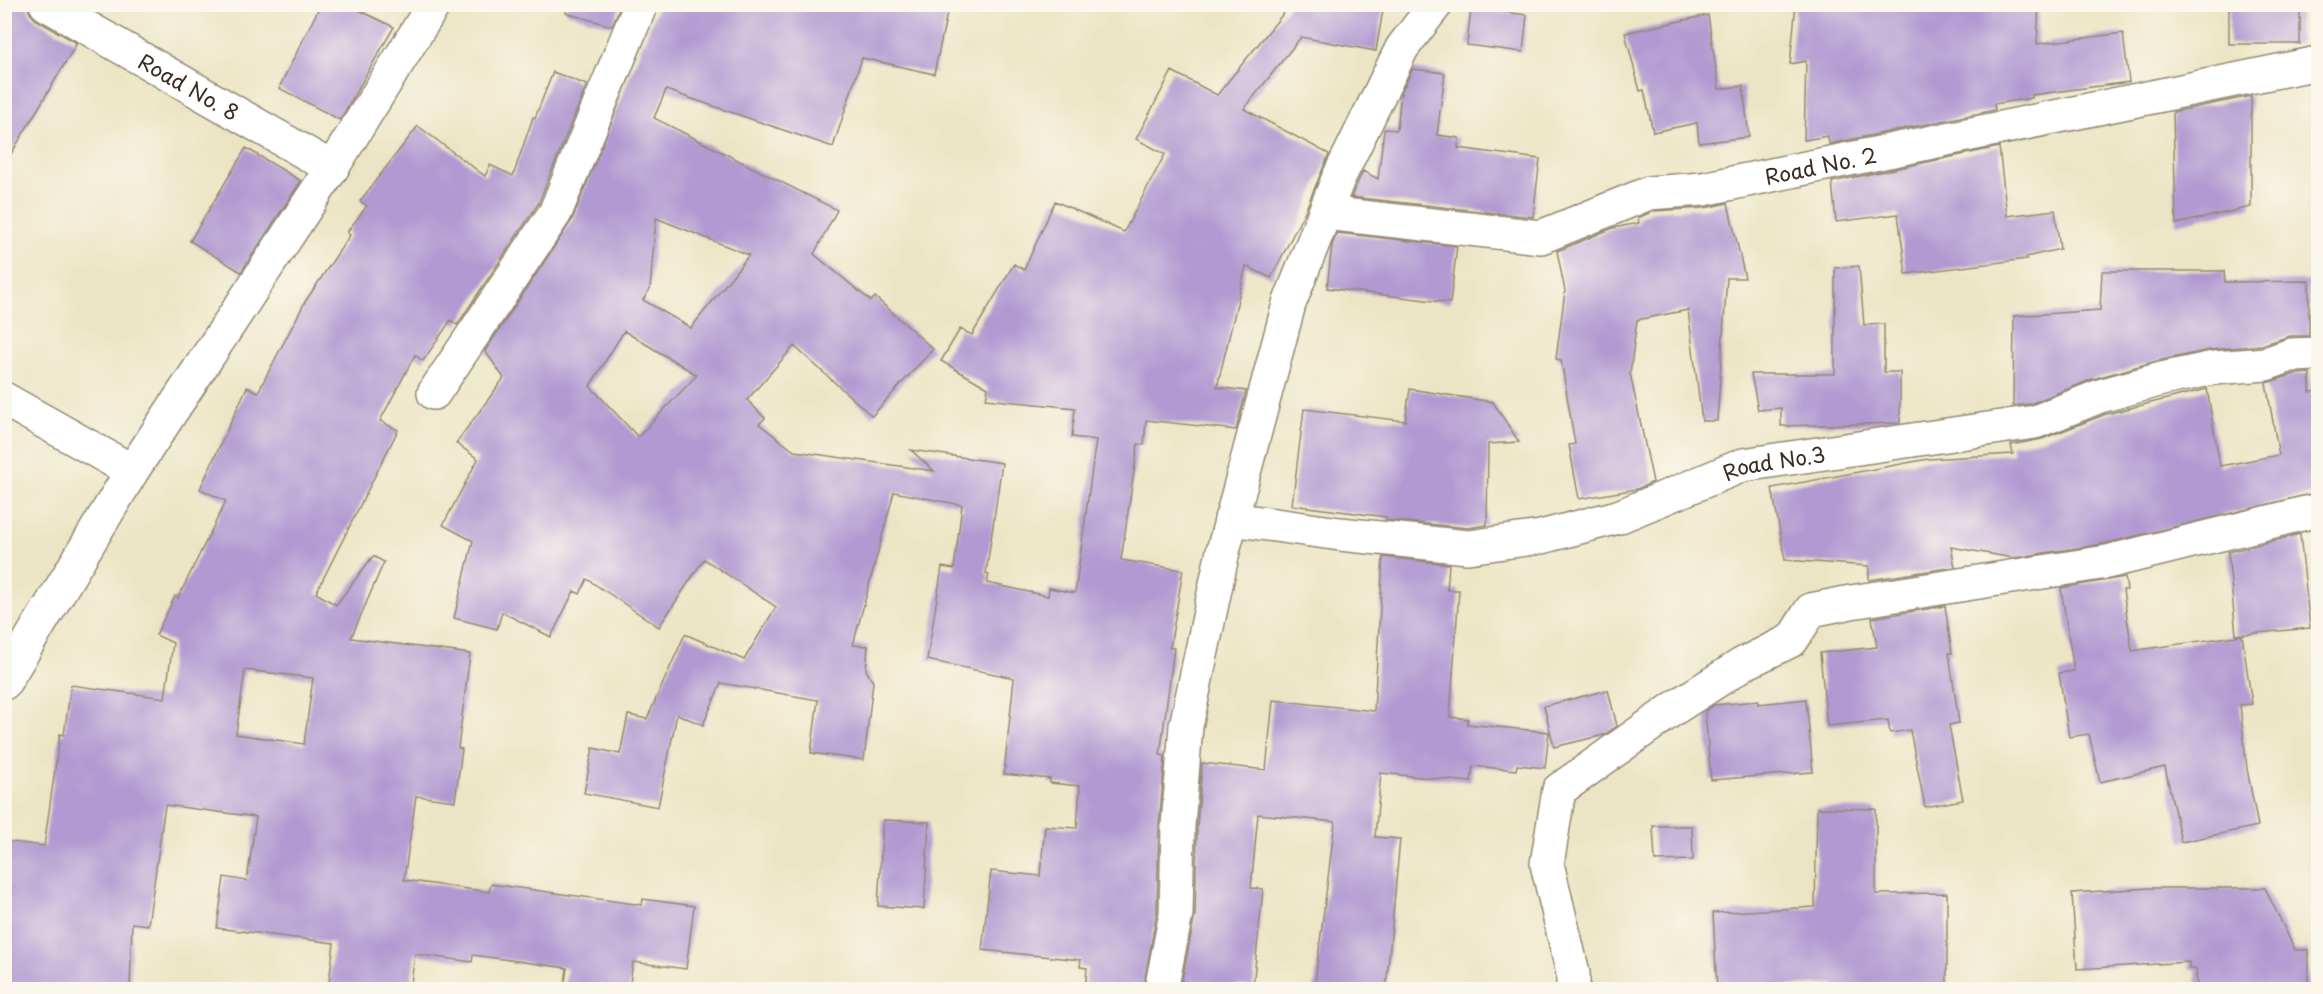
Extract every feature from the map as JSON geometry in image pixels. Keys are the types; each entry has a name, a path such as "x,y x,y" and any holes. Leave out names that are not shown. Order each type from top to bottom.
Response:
{"street":[{"name":"Road No. 8","path":"46,4 332,168"},
{"path":"4,683 132,471 332,168 434,4"},
{"path":"434,393 555,213 641,4"},
{"path":"1161,990 1176,914 1178,826 1186,726 1232,519 1289,303 1338,179 1402,48 1436,4"},
{"name":"Road No. 2","path":"1325,213 1542,237 1649,193 1703,189 2319,63"},
{"name":"Road No.3","path":"1232,519 1340,534 1468,547 1541,537 1618,516 1743,465 2035,423 2100,396 2162,379 2214,368 2266,364 2291,355 2319,354"},
{"path":"4,399 132,471"},
{"path":"1574,990 1573,973 1546,864 1559,790 1743,664 1792,640 1811,610 2107,562 2319,510"}],"building":[{"path":"12,4 27,4 36,20 77,43 4,166 4,17"},
{"path":"321,4 346,4 394,27 340,120 279,88"},
{"path":"567,4 621,4 612,26 566,13"},
{"path":"659,4 949,4 934,74 862,58 833,147 666,90 654,118 837,210 814,254 871,301 875,297 933,349 872,416 794,346 747,400 765,418 759,424 794,451 934,471 911,450 1002,463 986,574 989,575 987,583 1048,596 1049,588 1075,593 1096,440 1072,437 1075,408 986,399 988,388 941,361 960,329 972,335 1014,264 1024,270 1055,201 1124,232 1165,154 1136,139 1172,71 1217,95 1291,4 1384,4 1376,51 1301,37 1244,109 1329,154 1305,211 1271,278 1246,266 1217,387 1246,391 1236,430 1146,420 1144,445 1138,444 1121,560 1183,570 1170,648 1174,648 1160,755 1165,756 1159,825 1157,912 1143,990 1085,990 1087,968 1080,967 1081,960 982,950 991,871 1040,876 1045,826 1077,828 1080,786 1050,783 1050,779 1004,774 1014,678 927,660 942,567 954,569 962,505 894,492 853,645 868,646 866,670 873,682 864,760 811,753 818,700 721,683 703,725 677,714 658,807 584,793 593,748 620,754 628,715 647,719 685,634 744,660 776,607 704,559 659,627 587,579 580,594 574,591 551,637 502,612 497,629 454,618 473,541 443,525 478,459 456,443 504,378 485,351 572,220","holes":["656,218 749,255 691,328 643,300 650,289","624,331 697,375 638,437 590,386"]},
{"path":"1796,4 2039,4 2037,44 2123,33 2129,82 2032,95 2032,98 1994,104 1995,110 1829,144 1828,136 1804,140 1806,61 1790,64"},
{"path":"2229,4 2300,4 2300,44 2229,44"},
{"path":"1471,8 1527,15 1523,52 1467,45"},
{"path":"1708,15 1719,89 1743,86 1749,137 1699,143 1697,123 1653,132 1644,90 1640,91 1625,33"},
{"path":"1413,69 1445,73 1437,135 1459,138 1458,148 1540,159 1533,217 1351,197 1363,171 1378,179 1384,129 1397,130 1401,92"},
{"path":"553,72 587,85 538,204 457,325 451,320 423,361 415,355 380,421 398,430 316,593 336,605 373,556 384,562 351,638 470,654 458,748 462,749 455,801 416,796 404,880 489,892 491,884 642,905 643,899 694,906 686,969 633,962 629,990 564,990 567,968 473,955 472,962 415,954 410,990 328,990 334,943 217,928 224,877 247,881 256,817 165,805 148,925 132,923 130,990 4,990 4,841 44,846 60,734 64,735 71,685 165,698 173,643 156,635 175,596 178,598 226,501 200,489 247,387 258,392 305,302 350,235 347,232 367,206 360,201 418,126 485,176 490,165 513,176 533,117 535,118","holes":["245,670 313,678 304,744 236,734"]},
{"path":"2251,96 2251,207 2176,224 2173,112"},
{"path":"1999,147 2007,216 2055,210 2060,249 2026,257 2027,259 1906,274 1898,214 1836,222 1832,182"},
{"path":"246,148 301,181 241,272 190,241"},
{"path":"1728,203 1745,278 1727,278 1717,421 1702,421 1688,310 1637,320 1630,373 1653,482 1637,489 1579,499 1569,445 1575,444 1561,360 1556,359 1565,291 1557,251 1613,228 1639,223 1638,218 1653,211 1705,208"},
{"path":"1337,233 1457,246 1450,303 1327,288 1332,245"},
{"path":"1859,266 1864,325 1884,324 1884,372 1900,372 1900,423 1781,426 1781,408 1758,410 1751,374 1835,374 1835,268"},
{"path":"2102,271 2224,271 2225,282 2309,281 2309,336 2290,336 2262,345 2210,350 2157,361 2093,379 2030,404 2013,406 2014,316 2100,310"},
{"path":"2310,373 2310,392 2319,391 2319,492 2103,544 2013,558 1951,547 1955,567 1869,580 1869,566 1785,560 1772,488 1928,459 2013,454 2011,445 2042,439 2106,414 2207,389 2220,466 2279,455 2266,383 2295,374"},
{"path":"1410,389 1493,402 1519,442 1488,444 1487,525 1468,528 1386,520 1386,517 1292,505 1304,409 1405,421"},
{"path":"2300,534 2310,628 2236,635 2228,552"},
{"path":"1383,557 1449,564 1447,590 1459,590 1450,717 1468,719 1467,724 1549,732 1545,768 1517,765 1516,770 1473,766 1471,782 1381,773 1375,837 1400,839 1386,990 1314,990 1335,822 1258,814 1251,888 1263,889 1253,987 1214,984 1214,990 1180,990 1195,915 1197,827 1202,763 1266,770 1273,700 1374,711"},
{"path":"2125,577 2127,590 2123,590 2132,651 2242,635 2252,704 2240,705 2247,769 2258,826 2181,842 2165,767 2100,782 2089,734 2069,737 2059,673 2074,671 2061,588"},
{"path":"1945,606 1959,723 1949,725 1963,800 1925,807 1910,730 1890,733 1888,720 1827,726 1820,653 1877,647 1872,618"},
{"path":"1608,690 1617,726 1604,735 1554,747 1544,706"},
{"path":"1806,699 1813,772 1711,780 1705,711 1714,705 1758,701 1758,704"},
{"path":"1817,808 1876,809 1876,894 1947,893 1947,990 1834,990 1834,984 1717,990 1713,913 1815,907"},
{"path":"883,820 929,822 924,909 878,906"},
{"path":"1653,826 1692,826 1693,860 1655,861"},
{"path":"2150,888 2265,888 2295,950 2308,950 2308,990 2197,990 2196,969 2189,969 2189,962 2077,969 2072,893"}]}
